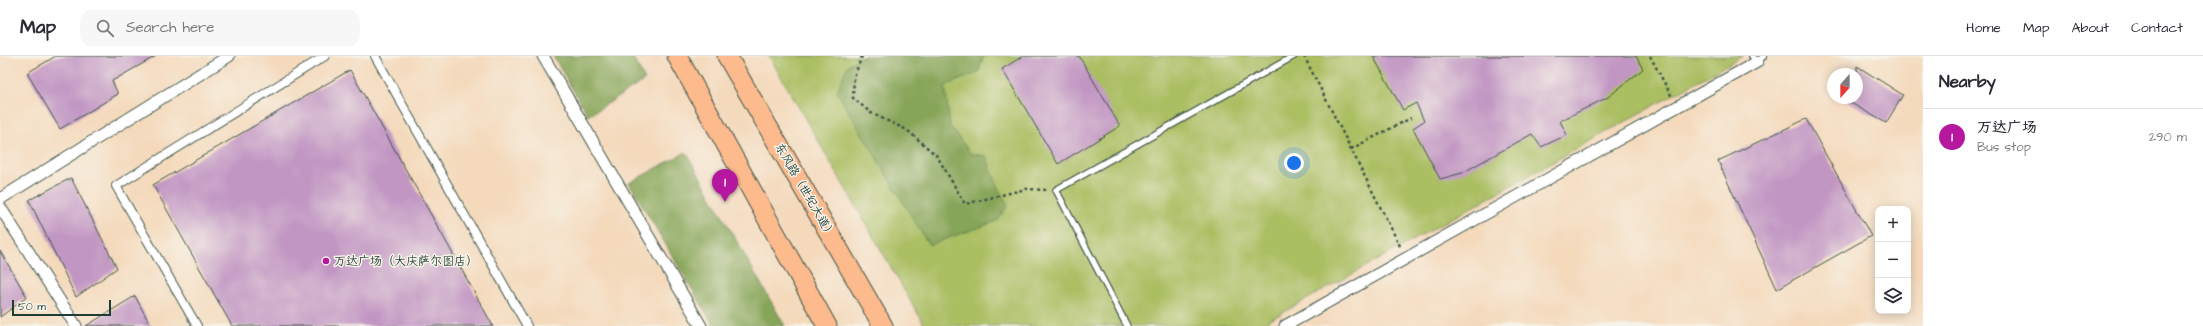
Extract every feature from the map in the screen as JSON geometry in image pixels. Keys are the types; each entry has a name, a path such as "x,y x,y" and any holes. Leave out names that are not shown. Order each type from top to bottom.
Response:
{"highway":[{"path":"677,56 827,326"},
{"name":"东风路（世纪大道）","path":"726,56 883,326"}],"street":[{"path":"0,199 229,56"},
{"path":"198,326 116,186 325,56"},
{"path":"375,56 526,326"},
{"path":"543,56 702,326"},
{"path":"1285,326 1677,107 1758,58"},
{"path":"0,207 76,326"}],"lane":[{"path":"1127,326 1056,190 1294,56"}],"path":[{"path":"862,56 854,78 853,98 871,113 907,130 937,156 965,204 1026,189 1056,190"},
{"path":"1304,56 1406,258"},
{"path":"1650,56 1677,107"},
{"path":"1351,149 1411,118"}],"green space":[{"path":"553,56 632,56 645,80 588,116"},
{"path":"769,56 1743,56 1259,326 925,326"},
{"path":"864,56 987,56 983,57 979,72 945,86 950,126 971,154 986,156 999,190 1008,205 997,221 929,245 837,92 848,65"},
{"path":"686,152 785,326 714,326 629,183"}],"building":[{"path":"56,56 156,56 112,81 118,94 60,129 27,73"},
{"path":"1023,56 1079,56 1120,126 1058,164 1002,69"},
{"path":"1373,56 1636,56 1643,69 1608,97 1560,121 1567,135 1541,147 1532,134 1462,173 1440,179 1413,128 1424,121 1416,103 1403,110"},
{"name":"万达广场（大庆萨尔图店）","path":"350,70 493,326 232,326 153,185"},
{"path":"1863,70 1903,95 1886,123 1853,104 1863,104"},
{"path":"1806,119 1871,236 1777,289 1718,161"},
{"path":"71,178 117,268 76,297 29,200"},
{"path":"0,251 27,297 0,317"},
{"path":"135,296 151,326 86,326"}],"place":[{"name":"万达广场","path":"725,202"},
{"name":"万达广场（大庆萨尔图店）","path":"326,261"}]}
